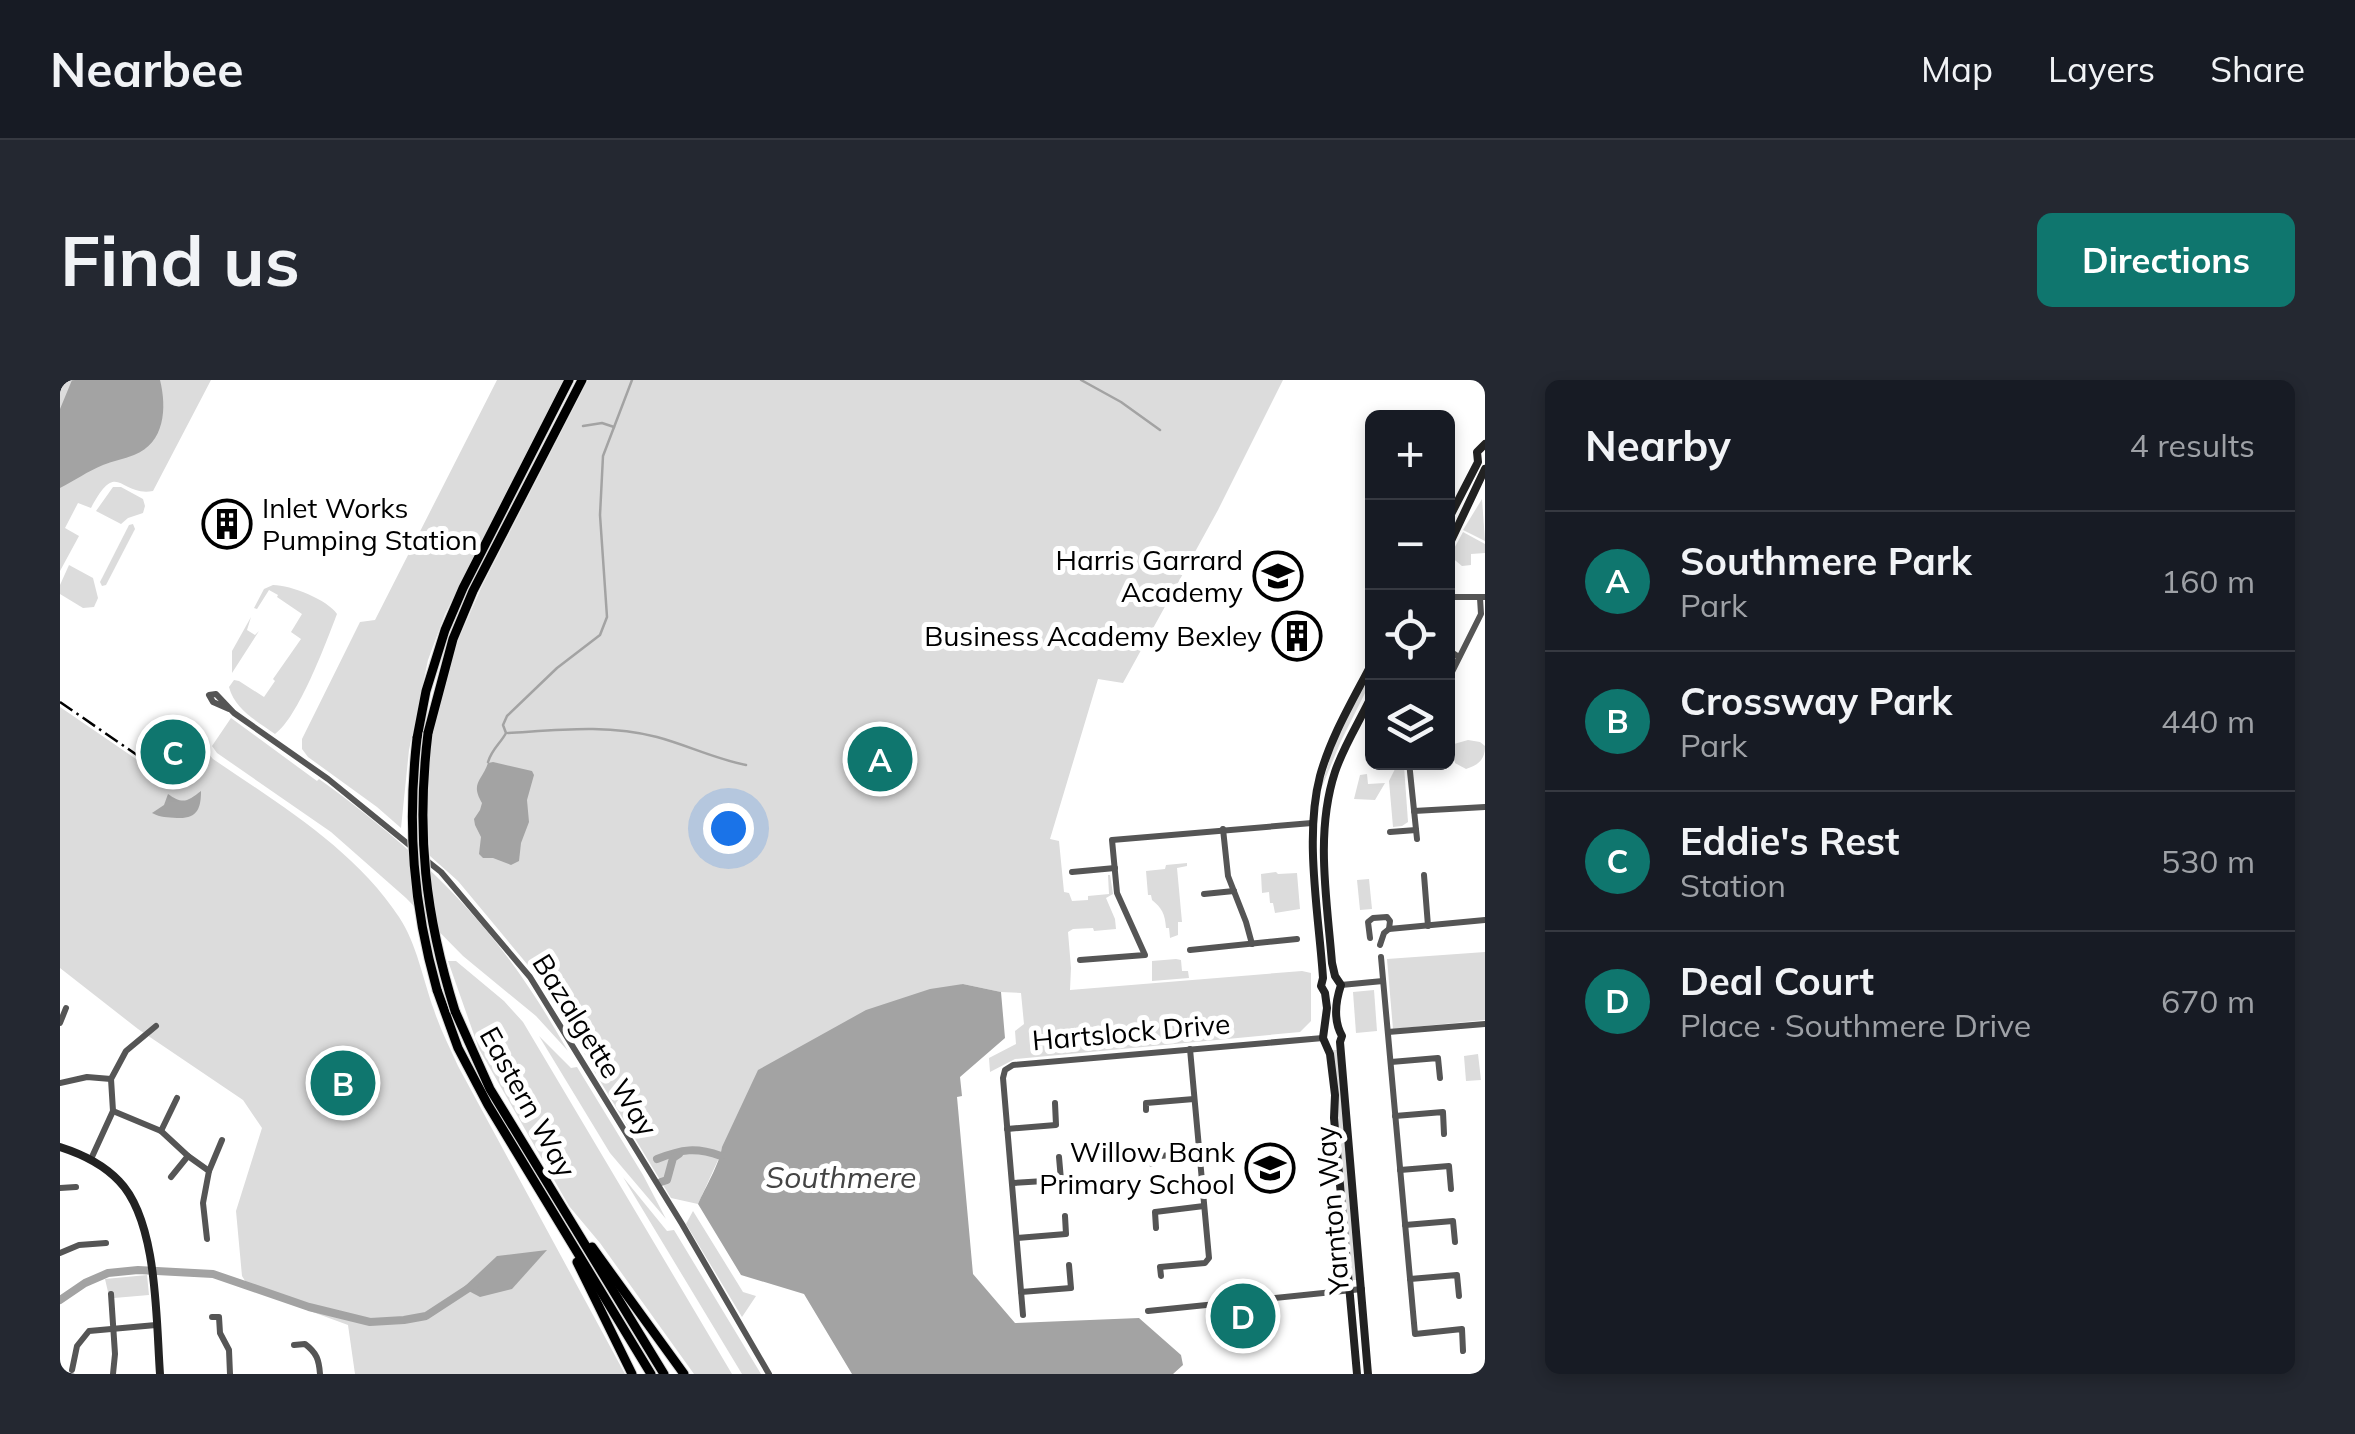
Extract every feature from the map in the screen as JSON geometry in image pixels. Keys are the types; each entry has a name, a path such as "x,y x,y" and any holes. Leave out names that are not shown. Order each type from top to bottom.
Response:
{"main road":[{"name":"Eastern Way","path":"569,380 463,588 435,660 417,738 411,819 415,886 422,934 437,990 472,1077 664,1374"},
{"name":"Eastern Way","path":"582,380 473,591 453,639 428,733 421,820 430,917 454,1011 490,1089 651,1374"},
{"path":"563,1220 603,1318 632,1374"},
{"path":"563,1220 625,1290 684,1374"}],"street":[{"path":"1455,530 1482,466 1477,452 1485,446"},
{"path":"1455,509 1482,466"},
{"path":"1455,597 1482,597 1481,614 1455,665"},
{"path":"1455,654 1459,657"},
{"name":"Yarnton Way","path":"1357,1374 1335,1095 1325,1038 1312,823 1329,750 1365,677"},
{"path":"1341,985 1335,976 1324,824 1336,769 1365,709"},
{"name":"Bazalgette Way","path":"232,711 328,779 436,868 530,977 769,1374"},
{"path":"1390,832 1416,835 1411,770"},
{"path":"1414,811 1485,807"},
{"path":"1080,960 1145,955 1118,893 1112,840 1324,824"},
{"path":"1224,830 1228,876 1252,944"},
{"path":"1072,872 1115,868"},
{"path":"1424,875 1428,926"},
{"path":"1204,894 1234,891"},
{"path":"1370,938 1368,922 1373,918 1389,918 1390,929"},
{"path":"1380,945 1384,932 1390,929 1485,920"},
{"path":"1190,950 1298,939"},
{"path":"1381,957 1415,1334 1462,1330 1463,1351"},
{"path":"1323,978 1335,976"},
{"path":"1341,985 1383,981"},
{"path":"1325,994 1336,994 1341,985"},
{"name":"Yarnton Way","path":"1336,994 1368,1374"},
{"path":"60,1023 66,1008"},
{"path":"1388,1032 1485,1024"},
{"path":"91,1159 113,1110 112,1079 126,1050 156,1026"},
{"path":"1338,1030 1333,1028 1325,1038 1335,1046 1340,1042"},
{"name":"Hartslock Drive","path":"1023,1315 1005,1070 1012,1065 1325,1038"},
{"path":"1161,1276 1160,1266 1205,1262 1209,1258 1190,1049"},
{"path":"1391,1062 1438,1058 1440,1078"},
{"path":"60,1083 88,1077 112,1079"},
{"path":"161,1130 177,1098"},
{"path":"1146,1110 1146,1103 1194,1098"},
{"path":"1007,1129 1056,1125 1055,1103"},
{"path":"113,1110 161,1130 209,1171"},
{"path":"1395,1116 1442,1112 1444,1134"},
{"path":"207,1239 203,1203 209,1171 222,1140"},
{"path":"60,1147 91,1159 120,1182 140,1214 150,1252 160,1374"},
{"path":"1152,1164 1151,1157 1199,1152"},
{"path":"171,1177 188,1156"},
{"path":"1012,1184 1061,1180 1059,1158"},
{"path":"1400,1170 1448,1166 1450,1188"},
{"path":"60,1188 76,1188"},
{"path":"1156,1228 1155,1212 1204,1206"},
{"path":"1016,1238 1066,1234 1065,1216"},
{"path":"1405,1225 1453,1221 1455,1242"},
{"path":"60,1253 79,1245 106,1243"},
{"path":"1021,1292 1071,1288 1069,1265"},
{"path":"1410,1279 1458,1275 1460,1296"},
{"path":"1148,1311 1362,1289"},
{"path":"110,1294 113,1374"},
{"path":"220,1317 220,1334 229,1350 230,1374"},
{"path":"72,1370 77,1346 90,1330 156,1325"},
{"path":"294,1345 305,1344 315,1352 320,1374"}],"shaded area":[{"path":"60,380 211,380 153,491 114,482 107,485 91,508 78,503 65,528 79,536 60,571"},
{"path":"497,380 564,380 445,614 428,660 409,750 401,828 308,757 302,749 302,739 360,622 375,620"},
{"path":"588,380 1283,380 1218,510 1123,683 1098,679 1050,839 1059,841 1064,892 1069,893 1072,901 1109,894 1108,875 1113,894 1106,898 1116,929 1068,932 1070,990 1302,971 1311,973 1311,1021 1300,1032 1015,1059 990,1072 989,1058 1016,1044 1015,1031 1024,1024 1021,993 963,984 759,1070 698,1204 671,1198 594,1071 600,1042 592,1046 587,1058 537,976 458,881 430,856 427,802 434,708 482,586"},
{"path":"113,487 143,499 143,513 121,524 96,511"},
{"path":"1482,499 1485,541 1463,530"},
{"path":"133,524 135,529 102,586 100,582"},
{"path":"1463,532 1485,544 1485,553 1471,554 1471,565 1462,566 1455,560 1455,547"},
{"path":"69,565 93,578 98,598 94,607 83,608 60,594"},
{"path":"273,585 308,594 337,614 302,697 275,734 241,709 229,687 234,680 239,681 264,697 301,639 291,632 302,614 278,595 269,590 254,608 264,589"},
{"path":"251,617 247,630 255,635 259,631 232,673 232,651"},
{"path":"1365,682 1365,693 1319,794 1335,742"},
{"path":"60,707 136,759 207,752 314,829 381,893 411,939 436,1017 458,1066 625,1374 355,1374 348,1325 250,1289 242,1276 236,1211 262,1128 243,1100 138,1029 60,968"},
{"path":"231,718 343,797 434,874 505,954 568,1051 536,1016 463,956 406,898 331,832 217,753 212,746"},
{"path":"1480,742 1485,746 1484,755 1466,769 1455,763 1455,744"},
{"path":"1394,770 1404,770 1408,822 1402,826 1393,827 1389,781"},
{"path":"1367,774 1368,784 1385,783 1375,800 1354,799 1360,775"},
{"path":"1187,863 1177,868 1182,922 1178,922 1178,935 1170,938 1162,912 1148,895 1146,871"},
{"path":"1297,873 1300,909 1275,913 1269,892 1262,893 1261,874"},
{"path":"1369,879 1372,909 1360,910 1357,880"},
{"path":"1485,952 1485,1020 1393,1029 1387,959"},
{"path":"1181,960 1182,971 1188,971 1189,978 1152,981 1152,961"},
{"path":"448,961 456,961 523,1022 732,1374 694,1374 569,1206 479,1049"},
{"path":"1374,990 1377,1031 1356,1033 1353,992"},
{"path":"539,1036 571,1068 577,1067 666,1219 610,1153"},
{"path":"1331,1050 1337,1050 1356,1280 1353,1280"},
{"path":"1478,1054 1481,1080 1466,1081 1464,1056"},
{"path":"623,1177 667,1231 674,1230 761,1374 742,1374"},
{"path":"693,1211 743,1292 756,1296 742,1317 686,1224"},
{"path":"147,1275 149,1295 114,1298 108,1292 105,1279"}],"water":[{"path":"72,380 160,380 163,413 158,433 144,449 97,467 60,488 60,409"},
{"path":"488,763 532,771 534,775 527,800 529,822 519,861 511,865 479,854 481,837 474,819 482,803 477,786"},
{"path":"201,791 199,808 189,817 152,813 164,805 168,794 185,800"},
{"name":"Southmere","path":"963,984 1001,992 1005,1038 960,1077 962,1096 957,1097 973,1274 1015,1323 1139,1318 1181,1355 1183,1365 1173,1374 852,1374 804,1294 741,1275 698,1204 758,1070 866,1010 930,989"},
{"path":"547,1250 512,1289 480,1297 463,1288 497,1256"}],"waterway":[{"path":"488,762 506,733 503,725 507,716 557,668 600,635 607,617 600,515 603,456 632,380"},
{"path":"1081,380 1160,430"},
{"path":"583,426 602,423 614,427"},
{"path":"508,733 620,730 668,740 746,765"},
{"path":"657,1159 689,1150 721,1156"},
{"path":"661,1182 667,1180 673,1158 679,1154"},
{"path":"60,1300 108,1273 138,1270 213,1274 309,1307 370,1322 426,1316 475,1284"}],"railway":[{"path":"60,702 137,755 204,750"}],"place":[{"name":"Inlet Works Pumping Station","path":"227,524"},
{"name":"Harris Garrard Academy","path":"1278,576"},
{"name":"Business Academy Bexley","path":"1297,636"},
{"name":"Eddie's Rest","path":"173,752"},
{"name":"Southmere Park","path":"880,759"},
{"name":"Crossway Park","path":"343,1083"},
{"name":"Willow Bank Primary School","path":"1270,1168"},
{"name":"Deal Court","path":"1243,1316"}]}
